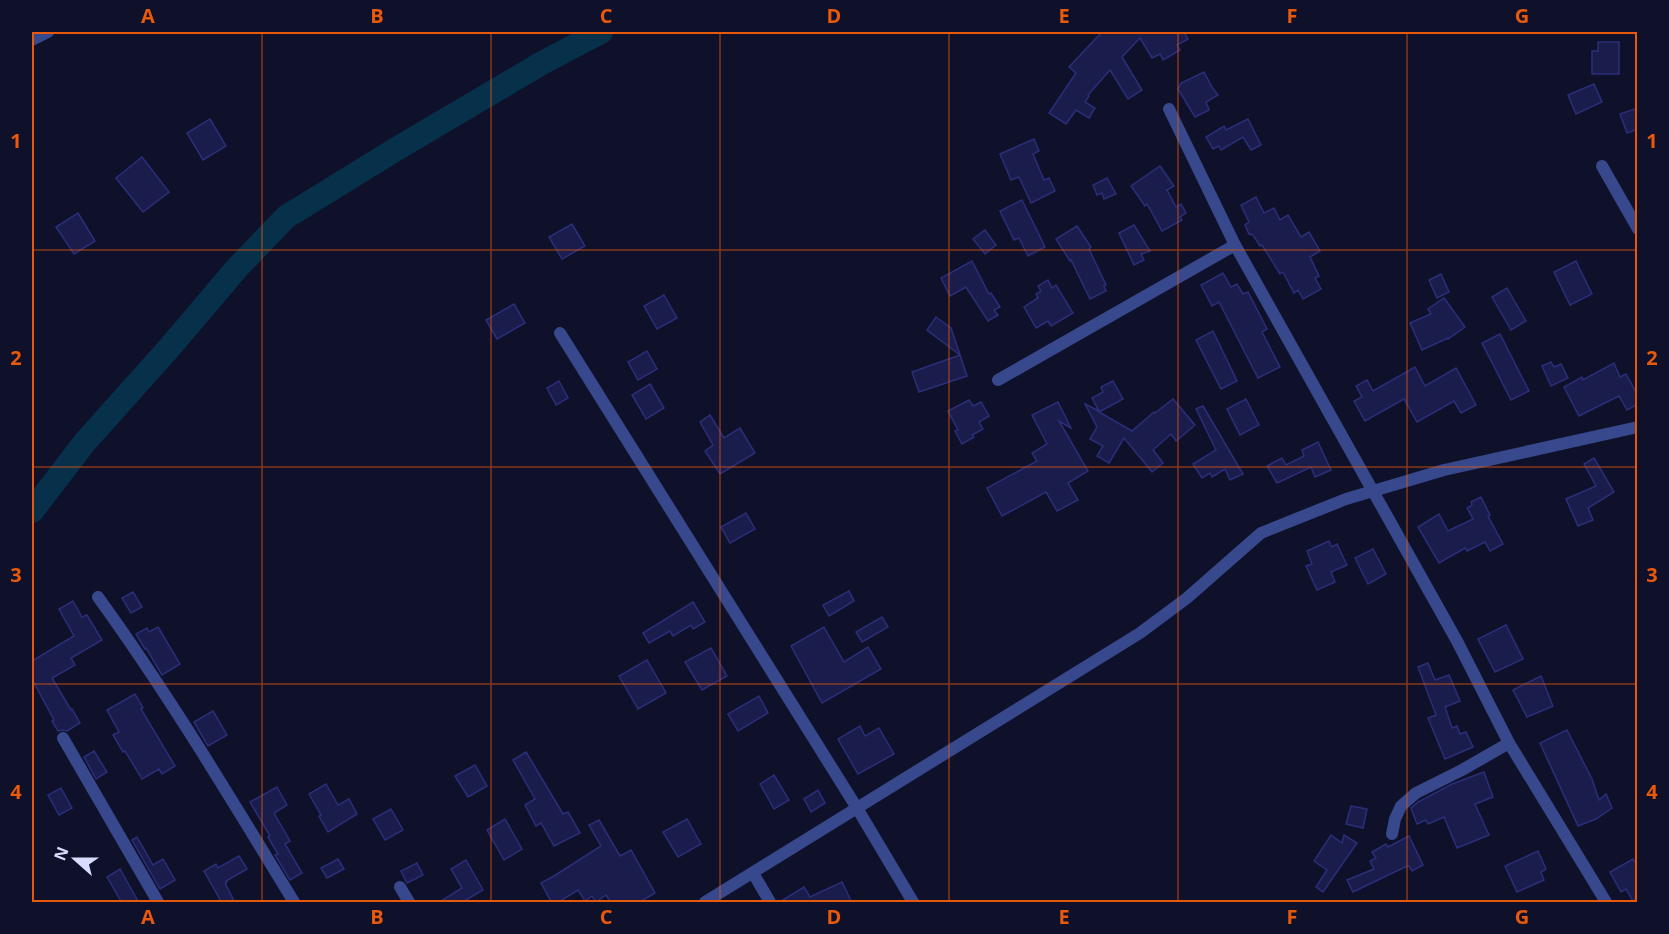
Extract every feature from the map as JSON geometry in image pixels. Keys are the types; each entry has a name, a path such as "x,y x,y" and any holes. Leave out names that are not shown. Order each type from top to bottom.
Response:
{"street":[{"path":"32,40 48,32"},
{"path":"1169,109 1235,245 1456,641 1509,743 1606,903"},
{"path":"1602,166 1638,229"},
{"path":"998,380 1235,245"},
{"path":"560,333 857,808 913,903"},
{"path":"705,903 1140,633 1187,598 1261,533 1346,499 1444,470 1638,427"},
{"path":"98,597 157,680 294,903"},
{"path":"63,738 158,903"},
{"path":"1392,834 1401,806 1416,793 1509,743"},
{"path":"753,873 770,903"},
{"path":"400,887 409,903"}],"building":[{"path":"1102,32 1184,32 1188,39 1177,45 1180,50 1163,60 1160,54 1152,58 1140,38 1122,57 1142,90 1128,99 1110,70 1088,95 1085,102 1095,108 1089,118 1076,110 1066,124 1049,113 1076,73 1069,67"},
{"path":"1598,42 1619,42 1619,74 1592,74 1592,51 1598,51"},
{"path":"1204,72 1218,95 1206,102 1209,110 1195,117 1178,89 1181,83"},
{"path":"1594,84 1602,102 1576,114 1568,95"},
{"path":"1638,108 1638,129 1627,133 1620,114"},
{"path":"210,119 226,146 203,160 187,133"},
{"path":"1248,119 1261,145 1251,150 1243,137 1221,150 1219,146 1213,149 1206,137 1224,126 1226,130"},
{"path":"1034,139 1039,151 1033,154 1044,180 1049,178 1055,191 1031,203 1019,177 1011,180 1000,154"},
{"path":"142,157 169,192 143,212 116,178"},
{"path":"1160,166 1174,186 1167,190 1176,207 1181,204 1186,213 1180,217 1182,220 1162,231 1147,204 1145,206 1131,186"},
{"path":"1107,178 1116,194 1104,199 1102,193 1097,195 1093,185"},
{"path":"1256,197 1264,213 1274,208 1280,220 1288,215 1301,237 1309,232 1320,251 1310,257 1319,276 1315,278 1321,289 1303,299 1298,290 1294,293 1283,272 1280,274 1262,245 1260,246 1253,235 1249,234 1245,225 1249,222 1241,205"},
{"path":"1022,200 1045,247 1028,256 1019,238 1014,240 1000,211"},
{"path":"78,213 95,241 74,254 56,227"},
{"path":"572,224 585,246 562,259 549,237"},
{"path":"1134,225 1150,251 1141,254 1144,260 1134,265 1119,233"},
{"path":"1077,226 1091,247 1089,249 1106,285 1104,286 1106,291 1090,299 1071,260 1056,239"},
{"path":"985,230 996,245 985,254 973,239"},
{"path":"972,261 989,294 991,293 1000,307 994,310 998,315 988,321 966,287 950,296 941,278"},
{"path":"1576,261 1592,294 1570,305 1554,272"},
{"path":"1223,273 1231,287 1237,284 1243,294 1248,292 1267,329 1262,332 1280,367 1258,378 1219,302 1212,306 1201,285"},
{"path":"1441,274 1449,292 1437,298 1429,280"},
{"path":"1048,280 1052,288 1056,285 1073,313 1051,326 1048,321 1036,328 1024,307 1038,298 1036,294 1041,291 1038,286"},
{"path":"1507,288 1526,321 1511,330 1492,297"},
{"path":"664,295 677,318 657,329 644,306"},
{"path":"1444,298 1465,327 1448,339 1422,350 1410,323 1431,314 1428,309"},
{"path":"514,304 525,323 497,339 486,320"},
{"path":"936,317 951,328 960,355 927,330"},
{"path":"1213,331 1237,381 1221,389 1196,340"},
{"path":"1500,334 1529,391 1511,400 1482,343"},
{"path":"647,351 657,369 638,380 628,362"},
{"path":"960,355 967,376 919,392 912,372"},
{"path":"1551,362 1554,367 1561,364 1568,378 1551,386 1542,366"},
{"path":"1614,363 1620,377 1626,374 1638,396 1638,404 1627,410 1619,396 1579,416 1564,387 1582,377 1583,380"},
{"path":"1415,367 1425,386 1456,368 1476,405 1461,413 1454,401 1417,422 1404,399 1365,421 1354,401 1362,397 1356,386 1367,380 1373,391"},
{"path":"559,381 568,398 556,405 547,388"},
{"path":"1113,381 1123,399 1099,412 1132,431 1173,399 1195,425 1176,441 1171,434 1153,450 1163,463 1152,472 1124,438 1109,463 1097,456 1103,446 1090,439 1097,427 1085,404 1099,411 1092,398 1103,392 1101,387"},
{"path":"650,384 664,408 646,419 632,395"},
{"path":"1246,399 1259,425 1240,435 1227,409"},
{"path":"969,400 973,406 981,402 989,416 979,422 983,429 962,444 948,411"},
{"path":"1058,402 1071,428 1059,421 1088,471 1068,483 1078,500 1057,511 1046,492 1002,516 987,488 1037,461 1032,453 1047,444 1032,415"},
{"path":"1203,406 1243,474 1230,480 1225,469 1212,477 1210,473 1202,478 1193,464 1216,450 1196,409"},
{"path":"710,415 724,438 740,428 755,453 720,474 705,451 713,445 700,422"},
{"path":"1318,442 1331,470 1315,477 1311,467 1277,483 1267,466 1282,458 1286,465 1304,456 1302,450"},
{"path":"1594,458 1614,492 1588,508 1593,520 1578,526 1566,499 1596,486 1584,464"},
{"path":"1481,497 1503,544 1490,551 1485,542 1467,551 1465,548 1439,563 1418,527 1439,514 1448,531 1473,519 1467,508 1472,505 1471,502"},
{"path":"746,513 755,529 730,543 721,527"},
{"path":"1329,541 1332,547 1337,544 1347,565 1331,572 1335,582 1317,590 1306,566 1312,564 1307,551"},
{"path":"1373,549 1386,574 1368,584 1355,558"},
{"path":"849,591 854,601 829,616 823,605"},
{"path":"133,592 142,607 131,613 122,598"},
{"path":"73,601 82,617 87,615 102,640 71,658 75,665 52,678 80,723 67,731 58,731 32,679 32,661 74,636 59,609"},
{"path":"693,602 705,622 693,629 691,625 673,636 670,631 649,643 643,633"},
{"path":"882,617 888,627 862,642 856,632"},
{"path":"1506,625 1523,659 1495,672 1478,639"},
{"path":"158,627 180,664 162,675 136,634 147,628 149,632"},
{"path":"824,627 844,662 868,647 881,669 822,703 791,646"},
{"path":"711,648 727,676 702,690 685,662"},
{"path":"647,660 666,693 638,709 619,676"},
{"path":"1428,663 1435,680 1449,675 1460,701 1445,707 1452,728 1457,726 1460,734 1466,732 1473,747 1445,759 1428,718 1436,715 1418,667"},
{"path":"1541,676 1553,706 1527,717 1513,690"},
{"path":"135,694 143,708 141,709 175,766 162,774 159,769 142,779 113,735 119,732 107,710"},
{"path":"759,696 768,713 738,731 728,714"},
{"path":"213,711 227,735 208,746 194,722"},
{"path":"860,726 865,736 879,728 894,754 858,774 838,739"},
{"path":"1567,730 1592,779 1599,800 1606,794 1612,808 1596,819 1578,826 1540,743"},
{"path":"94,751 107,772 96,779 84,757"},
{"path":"526,752 563,814 568,812 580,833 554,846 541,823 536,826 525,805 535,799 513,760"},
{"path":"475,765 487,786 468,797 455,776"},
{"path":"1484,772 1493,797 1475,804 1489,835 1457,848 1444,817 1428,824 1426,820 1417,824 1411,808 1418,802 1452,784"},
{"path":"774,775 789,800 774,809 760,784"},
{"path":"326,784 338,805 349,799 357,814 328,832 309,794"},
{"path":"277,787 287,805 274,813 290,841 285,844 302,873 290,880 275,855 278,854 268,837 270,836 250,802"},
{"path":"61,788 72,808 59,815 48,795"},
{"path":"818,790 825,803 811,812 804,799"},
{"path":"1351,806 1367,809 1363,828 1346,824"},
{"path":"391,809 403,830 385,840 373,819"},
{"path":"505,819 522,849 504,860 487,830"},
{"path":"687,819 701,844 678,857 663,832"},
{"path":"599,820 620,856 631,850 655,893 638,903 611,903 606,895 596,902 592,896 585,901 578,890 557,903 552,903 541,883 601,846 589,825"},
{"path":"1331,835 1342,843 1344,835 1357,843 1323,892 1316,887 1327,870 1314,861"},
{"path":"1409,836 1423,865 1412,871 1409,866 1405,867 1353,892 1347,880 1374,869 1370,861 1376,858 1372,852"},
{"path":"137,837 153,865 163,859 175,880 160,889 132,840"},
{"path":"1538,851 1546,869 1541,872 1544,880 1517,892 1505,866"},
{"path":"239,856 247,869 225,883 235,903 222,903 204,871 216,864 218,868"},
{"path":"338,859 344,869 327,878 321,868"},
{"path":"1633,859 1638,867 1638,903 1634,903 1626,889 1621,892 1610,872"},
{"path":"466,860 483,890 461,903 438,903 462,888 451,869"},
{"path":"417,863 423,875 407,883 401,871"},
{"path":"120,869 139,903 122,903 107,877"},
{"path":"842,882 852,903 778,903 804,887 810,897"}],"waterway":[{"path":"32,511 85,442 237,268 286,217 542,63 601,32"}]}
